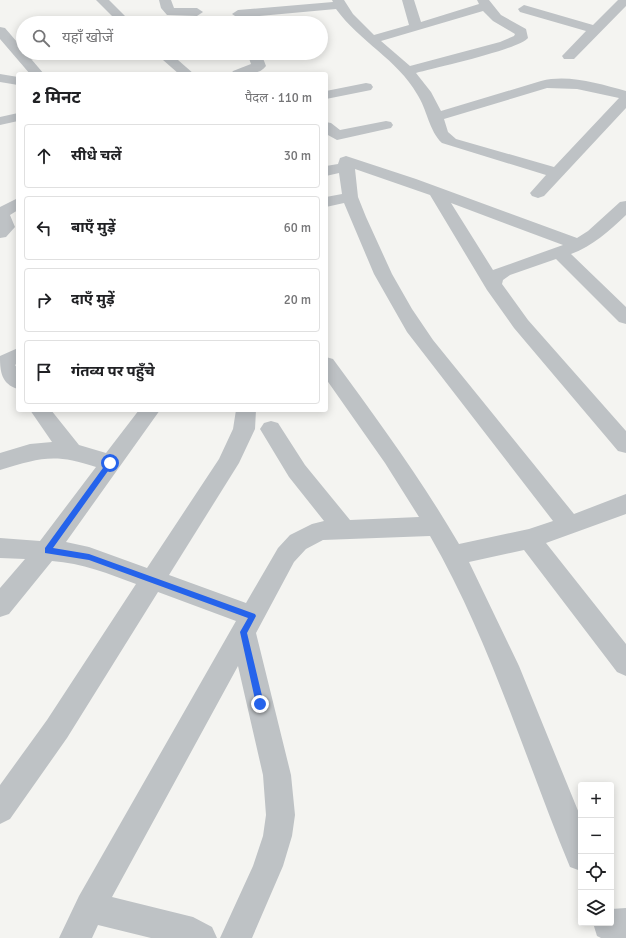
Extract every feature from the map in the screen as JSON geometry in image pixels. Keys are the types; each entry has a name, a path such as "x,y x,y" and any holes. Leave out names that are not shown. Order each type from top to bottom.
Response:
{"street":[{"path":"102,0 119,16"},
{"path":"165,0 167,8 170,12 197,12"},
{"path":"231,0 239,16"},
{"path":"408,0 416,27"},
{"path":"569,56 621,2"},
{"path":"253,16 339,3 373,39 408,72 422,89 436,117 443,137 451,142 557,173"},
{"path":"373,39 416,27 484,3 497,18 521,32 521,38 505,45 408,72"},
{"path":"524,9 595,30"},
{"path":"0,31 16,50"},
{"path":"25,60 35,72"},
{"path":"170,60 185,72"},
{"path":"250,72 263,70 258,60"},
{"path":"0,78 16,81"},
{"path":"436,117 546,84 561,82 578,84 626,95"},
{"path":"328,95 366,87"},
{"path":"538,193 626,99"},
{"path":"0,121 16,117"},
{"path":"331,130 386,125"},
{"path":"331,130 342,143 350,197 365,240 409,322 570,525"},
{"path":"328,169 346,164 436,192 579,245"},
{"path":"436,192 500,297 521,324 626,445"},
{"path":"328,202 350,197"},
{"path":"5,224 16,206"},
{"path":"493,284 494,278 498,274 579,245 598,231 626,206"},
{"path":"559,252 624,314"},
{"path":"7,360 16,378"},
{"path":"328,367 410,482 453,555 494,639 533,733 580,854"},
{"path":"41,412 70,451"},
{"path":"0,606 47,550 148,412"},
{"path":"2,801 57,729 228,463 244,429 246,412"},
{"path":"271,428 297,471 343,529"},
{"path":"0,462 21,453 37,450 70,451 110,463"},
{"path":"453,555 529,539 615,509 626,503"},
{"path":"75,938 90,907 286,555 298,542 320,531 435,526"},
{"path":"529,539 626,664"},
{"path":"0,548 68,552 89,557 152,581 248,624"},
{"path":"236,938 266,868 280,820 281,798 248,624"},
{"path":"90,907 193,933 201,938"}],"route":[{"path":"110,463 47,550 68,552 89,557 252,616 243,632 260,704"}]}
